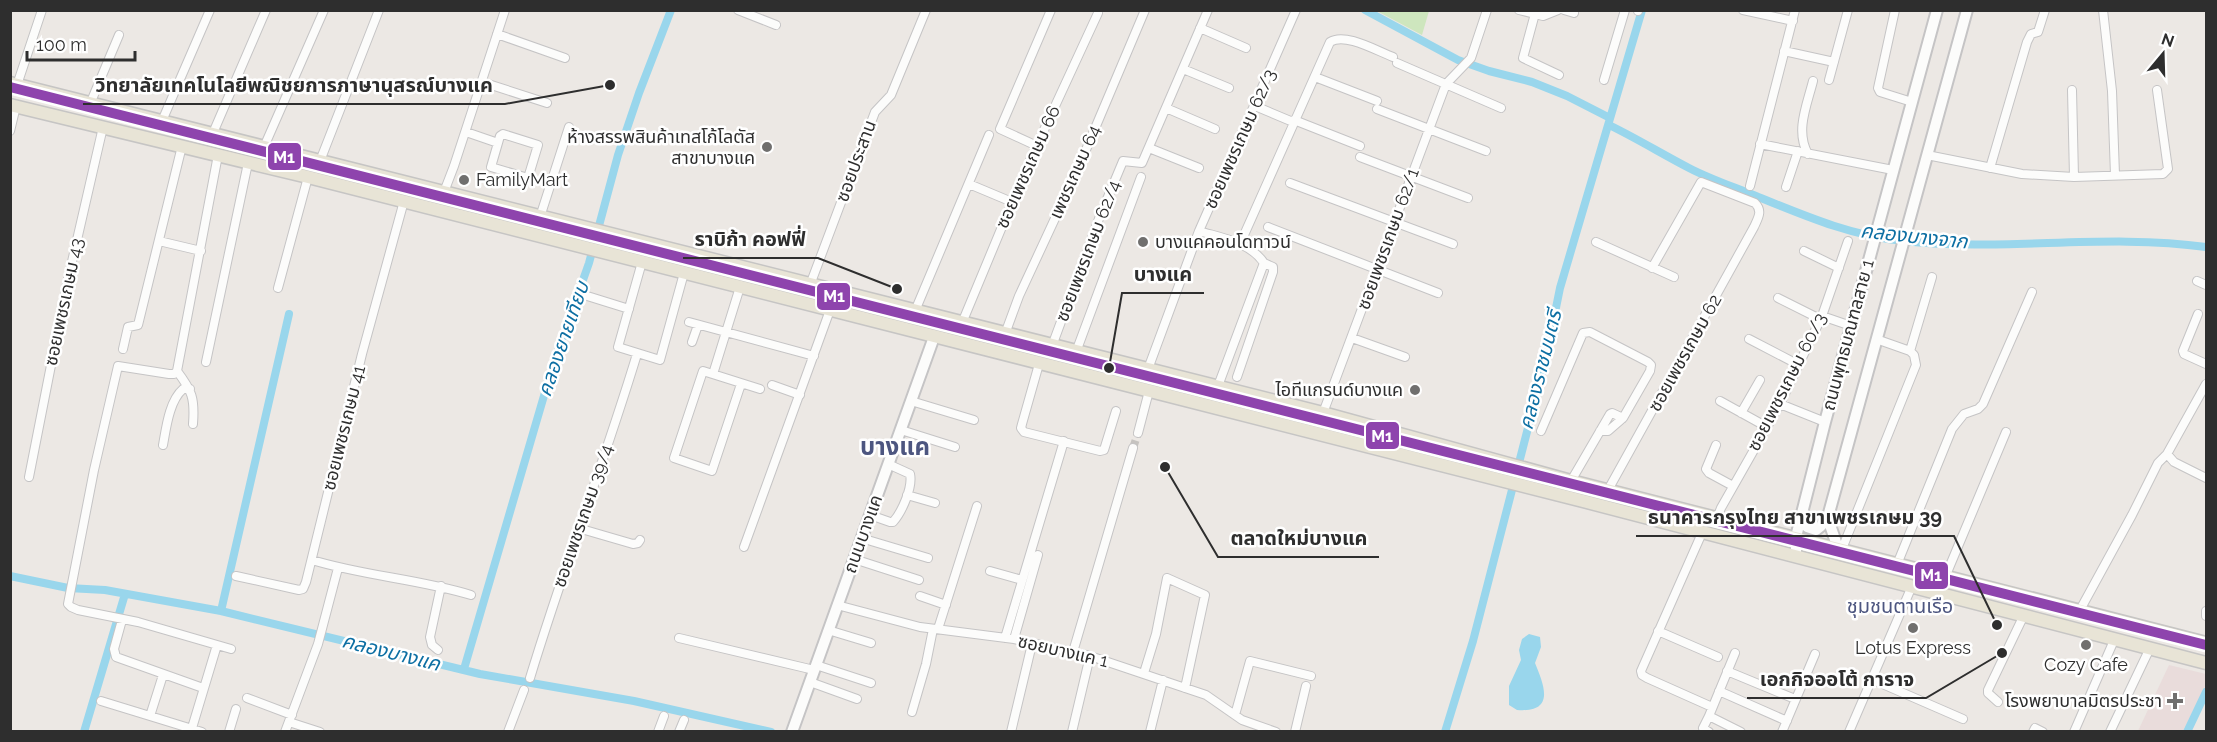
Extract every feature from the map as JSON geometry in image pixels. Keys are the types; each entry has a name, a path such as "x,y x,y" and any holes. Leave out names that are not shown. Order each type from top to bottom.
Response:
{"main road":[{"name":"ถนนพุทธมณฑลสาย 1","path":"1796,556 1796,537 1825,422 1937,10"},
{"name":"ถนนพุทธมณฑลสาย 1","path":"1840,548 1830,525 1829,513 1967,10"},
{"path":"14,84 1218,386 1571,481 1898,562 2206,643"},
{"path":"13,105 404,201 2043,619 2206,663"},
{"path":"312,178 320,161"},
{"path":"340,185 345,168"},
{"path":"915,310 928,320 934,337"},
{"name":"ถนนบางแค","path":"792,731 934,337"},
{"path":"1801,518 1806,527 1816,530 1829,513"},
{"path":"2027,615 2036,614 2037,609 2031,597"},
{"path":"2043,619 2041,610 2048,601"}],"street":[{"path":"14,84 42,10"},
{"path":"162,121 210,10"},
{"path":"213,133 266,10"},
{"path":"264,147 324,10"},
{"path":"320,161 379,10"},
{"path":"444,192 505,10"},
{"path":"738,10 776,25"},
{"name":"ซอยประสาน","path":"810,285 875,112 891,95 926,10"},
{"path":"1037,146 1000,129 1051,10"},
{"name":"เพชรเกษม 64","path":"1005,334 1019,296 1077,171 1145,10"},
{"path":"1199,168 1149,148 1208,10"},
{"name":"ซอยเพชรเกษม 62/3","path":"1148,369 1199,231 1296,10"},
{"name":"ซอยเพชรเกษม 62/1","path":"1323,413 1446,84 1471,58 1487,10"},
{"path":"1519,10 1543,16 1558,10"},
{"path":"1564,10 1574,13"},
{"path":"1604,80 1625,10"},
{"path":"1743,10 1793,21"},
{"path":"1750,186 1795,10"},
{"path":"1829,80 1848,10"},
{"path":"1895,10 1878,88 1880,92 1912,102"},
{"path":"1990,168 2027,42 2031,34 2038,32 2045,10"},
{"path":"2103,10 2112,91 2115,176"},
{"name":"ซอยเพชรเกษม 66","path":"962,323 1012,202 1098,13"},
{"path":"1536,13 1523,58 1559,75"},
{"path":"1200,28 1245,48"},
{"path":"497,34 565,57"},
{"path":"90,104 119,35"},
{"path":"1240,244 1330,42 1336,38 1345,39 1395,60 1501,108"},
{"path":"1784,51 1834,62"},
{"path":"1183,69 1229,88"},
{"path":"1315,76 1428,129 1486,151"},
{"path":"1808,153 1802,144 1801,127 1813,81"},
{"path":"482,82 547,103"},
{"path":"2073,90 2074,177"},
{"path":"1926,155 2022,174 2074,177 2163,174 2168,169 2157,90"},
{"path":"10,131 13,105"},
{"path":"1255,106 1360,146"},
{"path":"1166,108 1215,129"},
{"name":"ซอยเพชรเกษม 43","path":"29,477 68,279 103,127"},
{"path":"540,217 569,127"},
{"path":"466,132 498,143"},
{"path":"503,134 538,145 528,178 490,167 498,143 503,134"},
{"path":"915,310 989,135"},
{"path":"1760,144 1893,170"},
{"path":"123,349 128,327 138,325 182,146"},
{"name":"ซอยเพชรเกษม 62/4","path":"1052,345 1100,216 1124,161 1141,163 1149,148"},
{"path":"1786,187 1798,151"},
{"path":"193,424 194,401 190,389 177,371 218,156"},
{"path":"1360,157 1468,198"},
{"path":"206,362 248,163"},
{"path":"1076,352 1141,177"},
{"path":"278,288 312,178"},
{"name":"ซอยเพชรเกษม 62","path":"1608,490 1760,215 1759,207 1755,202 1701,182 1652,268"},
{"path":"1290,183 1453,244"},
{"path":"969,184 1012,202"},
{"name":"ซอยเพชรเกษม 41","path":"236,576 303,590 362,354 404,201"},
{"path":"1268,227 1438,293"},
{"path":"1199,231 1240,244 1259,255 1264,263 1274,269 1237,377"},
{"path":"159,241 201,251"},
{"name":"ซอยเพชรเกษม 60/3","path":"1717,518 1780,404 1821,317 1848,241"},
{"path":"1596,242 1674,277"},
{"path":"1804,251 1839,268"},
{"path":"642,262 618,347 637,354 660,360 684,273"},
{"path":"1218,386 1264,263"},
{"path":"1910,351 1932,277"},
{"path":"2197,280 2206,285"},
{"path":"1257,283 1268,286"},
{"path":"713,374 740,287"},
{"path":"1898,562 1952,429 1964,414 1978,409 1983,404 2032,292"},
{"path":"584,295 629,309"},
{"path":"1778,298 1821,317 1851,326"},
{"path":"1248,307 1260,311"},
{"path":"744,547 830,310"},
{"path":"2198,314 2183,351 2184,354 2206,364"},
{"path":"689,322 814,356"},
{"path":"692,342 698,325"},
{"path":"1541,431 1580,336 1586,332 1651,365 1650,371 1623,418 1611,413 1571,481"},
{"path":"1352,338 1405,357"},
{"path":"1749,339 1798,365"},
{"path":"1840,548 1916,365 1914,355 1910,351 1876,339"},
{"name":"ซอยเพชรเกษม 39/4","path":"530,678 637,354"},
{"path":"1039,363 1021,428 1024,432 1097,451 1104,450 1116,411"},
{"path":"177,371 169,374 118,366 94,470 68,604 70,607 138,622 231,649"},
{"path":"741,384 712,471 674,458 703,371 760,389"},
{"path":"1741,413 1760,380"},
{"path":"2080,610 2158,464 2206,384"},
{"path":"772,385 800,395"},
{"path":"163,445 177,395 183,389 190,389"},
{"path":"1138,433 1149,391"},
{"path":"911,401 974,420"},
{"path":"1720,401 1767,427"},
{"path":"1780,404 1825,422"},
{"path":"900,430 955,447"},
{"path":"1946,575 2006,432"},
{"path":"1005,638 1064,441"},
{"path":"1716,446 1706,469 1733,486"},
{"path":"1073,652 1133,448"},
{"path":"2166,454 2174,462 2206,478"},
{"path":"870,515 893,522 907,495 910,474 888,464"},
{"path":"907,495 935,503"},
{"path":"912,711 935,629 946,605 977,506"},
{"path":"578,528 630,543 636,544 640,540"},
{"path":"1702,533 1642,666 1642,675 1712,707"},
{"path":"861,538 928,558"},
{"path":"1014,639 1038,555"},
{"path":"854,559 919,580"},
{"path":"312,560 338,568 441,586 471,595"},
{"path":"285,732 318,644 338,568"},
{"path":"990,571 1022,580"},
{"path":"1144,673 1156,634 1167,578 1205,595 1185,688"},
{"path":"438,650 432,645 430,637 441,586"},
{"path":"1849,732 1912,586"},
{"path":"920,596 946,605"},
{"name":"ซอยบางแค 1","path":"837,605 935,629 1014,639 1090,656 1209,697 1252,724 1276,732"},
{"path":"2206,611 2206,616"},
{"path":"1998,702 1988,693 1988,690 2027,615"},
{"path":"122,620 114,652 116,657 203,688"},
{"path":"828,630 871,643"},
{"path":"1658,631 1718,657"},
{"path":"679,638 815,668 871,683"},
{"path":"2074,732 2115,638"},
{"path":"1011,732 1032,644"},
{"path":"192,728 217,645"},
{"path":"2110,732 2150,648"},
{"path":"1710,732 1703,728 1735,653"},
{"path":"1782,732 1815,654"},
{"path":"1072,732 1090,656"},
{"path":"1235,715 1250,661 1311,676"},
{"path":"1727,671 1795,699"},
{"path":"150,716 163,675"},
{"path":"1871,679 1963,719"},
{"path":"1150,732 1163,680"},
{"path":"810,682 857,699"},
{"path":"1295,732 1306,686"},
{"path":"508,732 524,690"},
{"path":"1719,691 1787,721"},
{"path":"247,698 320,732"},
{"path":"101,701 202,732"},
{"path":"229,732 236,709"},
{"path":"658,732 664,716"},
{"path":"1708,716 1741,732"},
{"path":"679,732 684,720"},
{"path":"2033,732 2035,728 2043,732"}],"shaded area":[{"name":"โรงพยาบาลมิตรประชา","path":"2169,665 2206,674 2206,685 2183,731 2138,731"}],"green space":[{"path":"1377,11 1429,11 1422,35"}],"water":[{"path":"1529,634 1540,637 1541,647 1535,663 1544,688 1544,696 1538,707 1517,710 1509,705 1509,686 1521,660 1519,650 1522,639"}],"waterway":[{"name":"คลองยายเทียบ","path":"464,669 553,365 589,263 618,155 671,10"},
{"name":"คลองบางจาก","path":"1365,10 1458,60 1532,82 1567,96 1610,118"},
{"name":"คลองราชมนตรี","path":"1445,732 1473,641 1545,362 1560,288 1642,10"},
{"name":"คลองบางจาก","path":"1609,125 1714,179 1828,224 1865,235 1941,244 2131,242 2206,247"},
{"path":"221,611 289,314"},
{"name":"คลองบางแค","path":"10,576 68,588 105,590 221,611 480,674 634,701 771,732"},
{"path":"84,732 125,594"},
{"path":"2187,732 2206,692"}],"tunnel":[{"path":"1133,448 1138,433"}],"transit line":[{"name":"M1","path":"10,87 2206,645"}],"place":[{"name":"วิทยาลัยเทคโนโลยีพณิชยการภาษานุสรณ์บางแค","path":"610,85"},
{"name":"ห้างสรรพสินค้าเทสโก้โลตัส สาขาบางแค","path":"767,147"},
{"name":"FamilyMart","path":"464,180"},
{"name":"บางแคคอนโดทาวน์","path":"1143,242"},
{"name":"ราบิก้า คอฟฟี่","path":"897,289"},
{"name":"บางแค","path":"1109,368"},
{"name":"ไอทีแกรนด์บางแค","path":"1415,390"},
{"name":"ตลาดใหม่บางแค","path":"1165,467"},
{"name":"ธนาคารกรุงไทย สาขาเพชรเกษม 39","path":"1997,625"},
{"name":"Lotus Express","path":"1913,628"},
{"name":"Cozy Cafe","path":"2086,645"},
{"name":"เอกกิจออโต้ การาจ","path":"2002,653"},
{"name":"โรงพยาบาลมิตรประชา","path":"2175,701"}],"district":[{"name":"บางแค","path":"895,447"},
{"name":"ชุมชนตานเรือ","path":"1900,606"}]}
